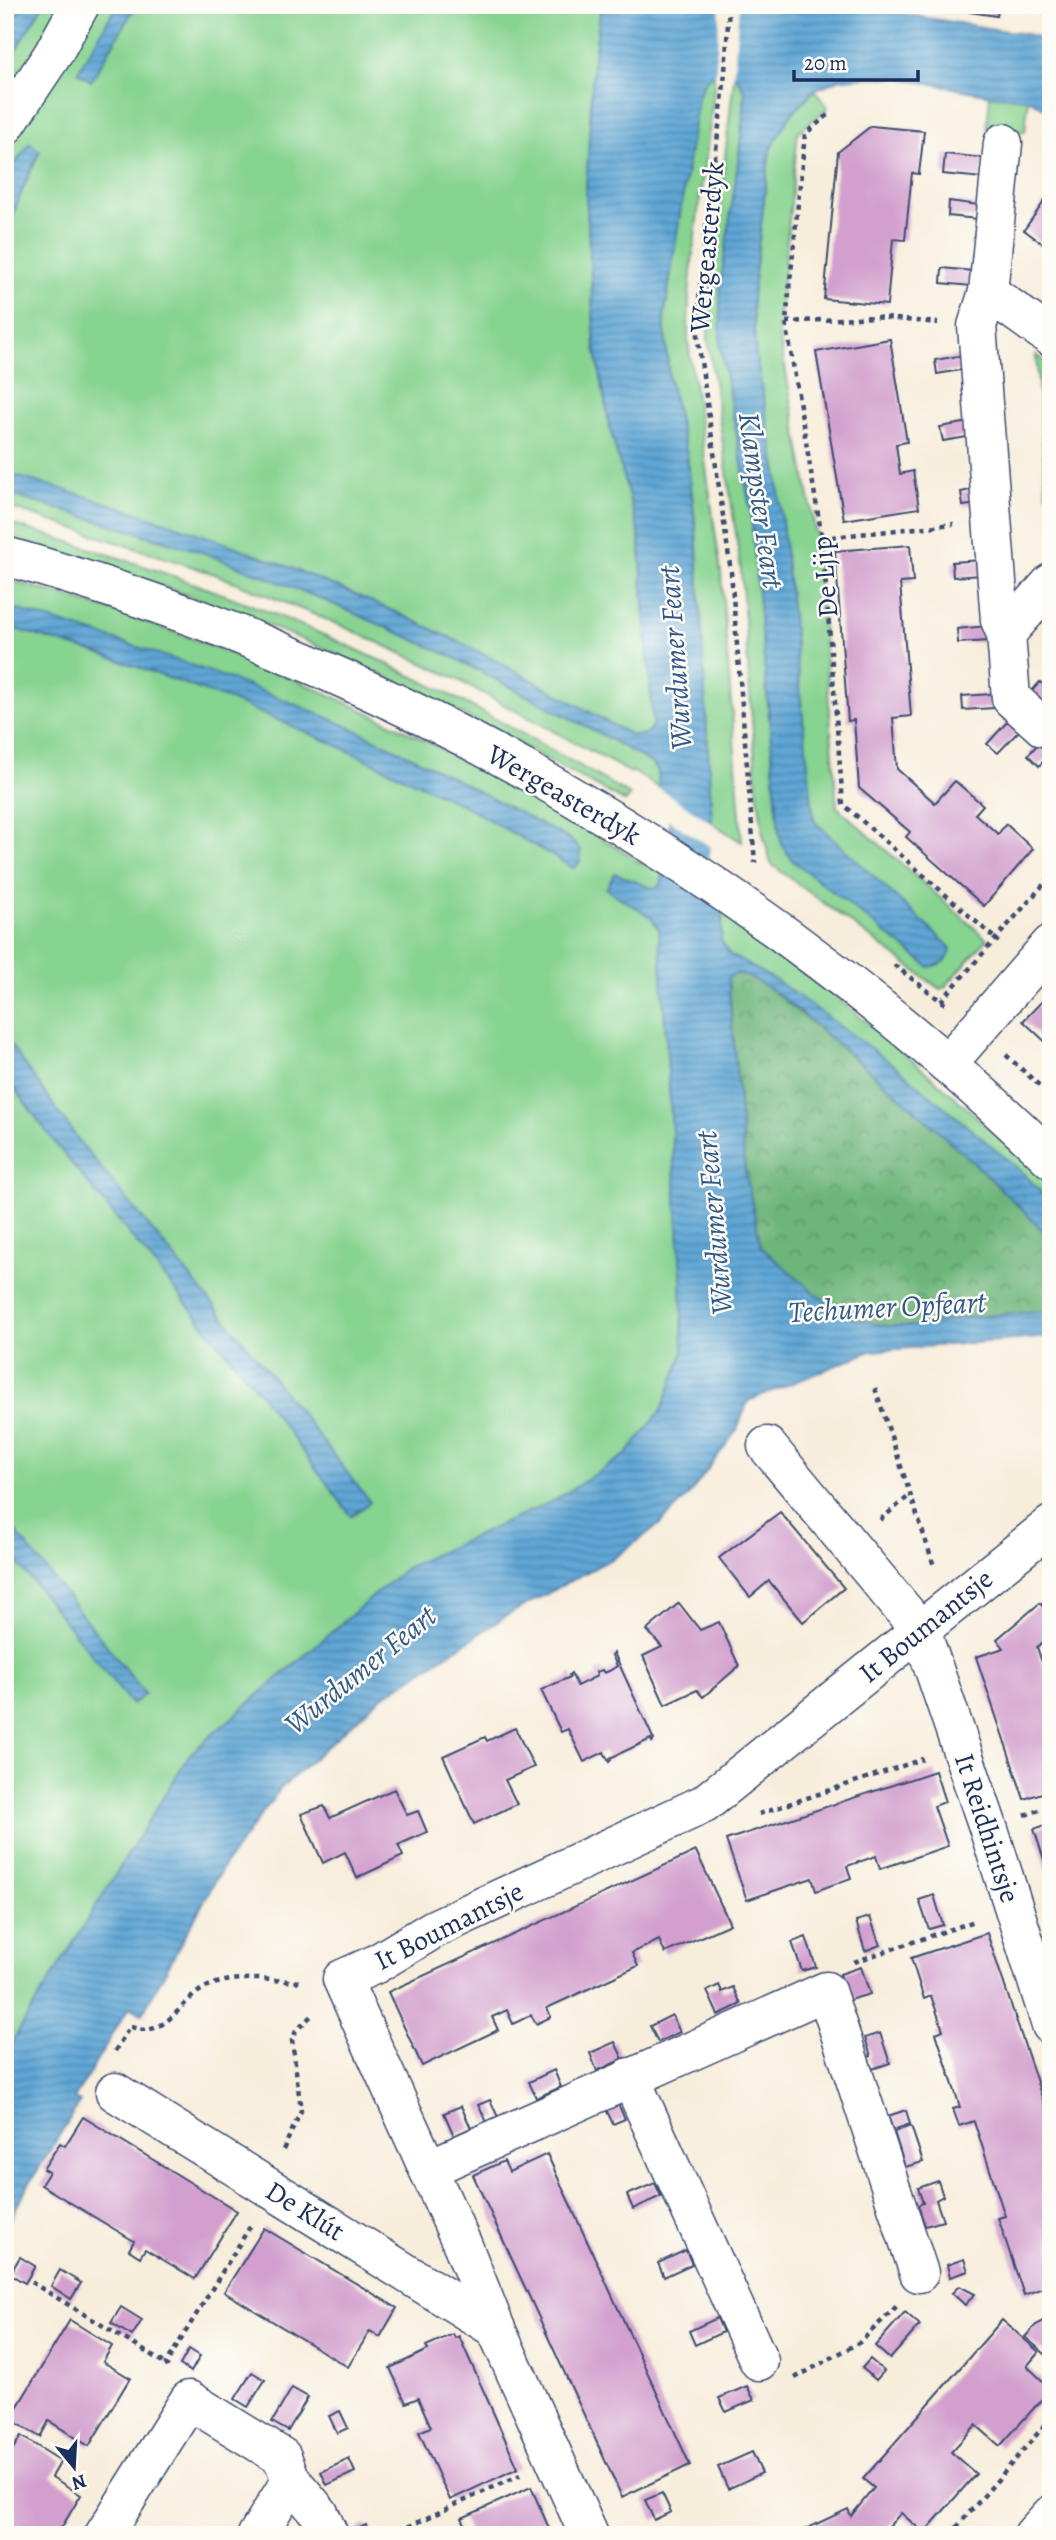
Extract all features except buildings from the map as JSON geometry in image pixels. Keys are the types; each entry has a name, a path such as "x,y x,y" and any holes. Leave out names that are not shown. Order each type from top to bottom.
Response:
{"street":[{"path":"5,126 53,54 80,5"},
{"path":"1003,143 983,309 993,520 1000,620 1006,634 1011,698 1043,726"},
{"path":"983,309 1051,337"},
{"name":"Wergeasterdyk","path":"5,556 129,594 219,627 319,668 494,753 632,833 743,903 898,1022 1051,1159"},
{"path":"1006,634 1051,583"},
{"path":"947,1064 1040,956"},
{"path":"767,1446 935,1619"},
{"name":"It Boumantsje","path":"589,2535 496,2329 463,2246 342,1979 376,1964 434,1929 704,1804 1050,1528"},
{"name":"It Reidhintsje","path":"935,1619 960,1746 1051,2025"},
{"path":"428,2169 826,1990 919,2273"},
{"path":"630,2077 759,2361"},
{"name":"De Klút","path":"115,2092 496,2329"},
{"path":"104,2535 189,2400 282,2457 291,2480 319,2513 329,2535"},
{"path":"257,2535 291,2480"},
{"path":"1033,2535 1051,2515"}],"path":[{"name":"Wergeasterdyk","path":"729,5 722,99 698,306 698,340 731,572 755,863"},
{"name":"De Ljip","path":"828,115 805,134 786,322 822,538 843,804 996,939 1040,956"},
{"path":"786,322 983,309"},
{"path":"822,538 993,520"},
{"path":"941,1001 1051,876"},
{"path":"875,1388 909,1496 935,1619"},
{"path":"704,1804 752,1816 960,1746"},
{"path":"826,1990 828,1972 838,1967 1014,1908"},
{"path":"115,2092 99,2080 130,2026 149,2030 161,2026 203,1989 240,1980 301,1982 342,1979"},
{"path":"166,2364 272,2190 277,2161 301,2111 292,2040 296,2031 322,2007 342,1979"},
{"path":"759,2361 772,2389 819,2367 860,2343 911,2291 919,2273"},
{"path":"31,2282 166,2364 189,2400"},
{"path":"950,2535 1051,2418"},
{"path":"390,2535 555,2459"}],"green space":[{"path":"5,5 23,5 5,33"},
{"path":"43,5 70,5 5,110 5,67"},
{"path":"94,5 117,5 78,72 91,81 136,5 601,5 593,66 586,192 595,346 610,429 639,532 653,725 647,733 631,735 476,650 289,567 120,507 5,473 5,245 13,211 40,151 30,143 5,183 5,148 63,60"},
{"path":"710,76 715,76 694,242 688,341 721,573 742,842 712,823 696,529 687,455 669,378 664,318 698,97 703,84"},
{"path":"734,78 738,78 745,92 720,345 751,513 782,845 862,868 818,828 811,812 777,474 756,356 752,299 770,150 789,117 815,90 828,108 798,132 778,329 816,535 837,807 987,939 945,987 940,989 771,864 763,834 741,570 708,339 708,307"},
{"path":"990,95 1028,99 1025,132 987,128"},
{"path":"1036,355 1051,365 1051,496 1046,493"},
{"path":"5,493 202,552 317,597 449,655 651,763 658,771 659,788 632,771 631,773 451,676 340,625 215,574 5,506"},
{"path":"5,522 172,576 335,640 485,713 630,795 626,802 441,703 288,633 168,588 5,536"},
{"path":"5,579 191,638 311,687 429,742 523,792 634,860 663,872 661,886 607,889 652,918 659,930 681,1273 683,1354 662,1409 627,1454 555,1500 407,1567 190,1754 5,2053 5,1547 132,1704 145,1694 5,1518 5,1076 58,1147 255,1387 352,1516 370,1502 271,1375 82,1145 5,1037 5,626 113,658 230,700 332,743 465,806 573,868 571,840 423,763 333,720 252,687 129,644 5,606"},
{"path":"723,912 842,1002 974,1114 1051,1185 1051,1203 1022,1172 780,983 729,954 721,940"},
{"path":"732,973 748,976 768,987 841,1047 984,1172 1051,1239 1051,1310 960,1318 918,1326 887,1326 851,1318 817,1295 761,1248 745,1170 728,978"}],"water":[{"path":"23,5 43,5 5,67 5,33"},
{"path":"117,5 136,5 91,81 78,72"},
{"path":"601,5 870,5 879,10 1031,35 1051,41 1051,112 1028,99 990,95 902,78 840,79 814,90 789,117 770,150 752,299 756,356 777,474 814,821 951,948 949,956 942,963 929,967 792,860 782,845 751,513 720,345 720,287 743,127 745,92 738,78 710,76 703,84 698,97 664,318 669,378 687,455 696,529 712,823 708,862 723,912 721,940 729,954 780,983 898,1068 1022,1172 1051,1203 1051,1239 971,1160 886,1085 786,1001 763,984 737,973 728,978 745,1170 761,1247 817,1295 851,1318 887,1326 918,1326 960,1318 1051,1310 1051,1337 871,1351 748,1401 737,1430 688,1496 660,1524 617,1556 511,1613 378,1700 281,1788 223,1867 142,2014 129,2007 74,2099 80,2102 26,2189 5,2229 5,2053 190,1754 407,1567 555,1500 627,1454 662,1409 683,1353 681,1273 659,930 652,918 606,889 615,873 652,888 661,885 669,820 659,788 658,771 651,763 608,738 449,655 317,597 202,552 5,493 5,473 119,507 289,567 476,650 631,735 647,733 653,725 639,533 610,429 595,346 586,192 593,66"},
{"path":"30,143 40,151 20,197 5,245 5,183 9,172"},
{"path":"5,606 171,658 333,720 423,763 571,840 581,850 580,862 574,868 465,806 332,743 230,700 113,658 5,626"},
{"path":"5,1037 82,1145 271,1375 370,1502 351,1516 255,1387 58,1147 5,1076"},
{"path":"5,1518 145,1694 132,1705 5,1547"}],"pier":[{"path":"720,5 739,5 733,81 715,80"},
{"path":"655,786 715,825 712,848 664,817"}],"water label":[{"name":"Klampster Feart","path":"761,500"},
{"name":"Wurdumer Feart","path":"675,658"},
{"name":"Wurdumer Feart","path":"714,1223"},
{"name":"Techumer Opfeart","path":"887,1307"},
{"name":"Wurdumer Feart","path":"360,1670"}]}
